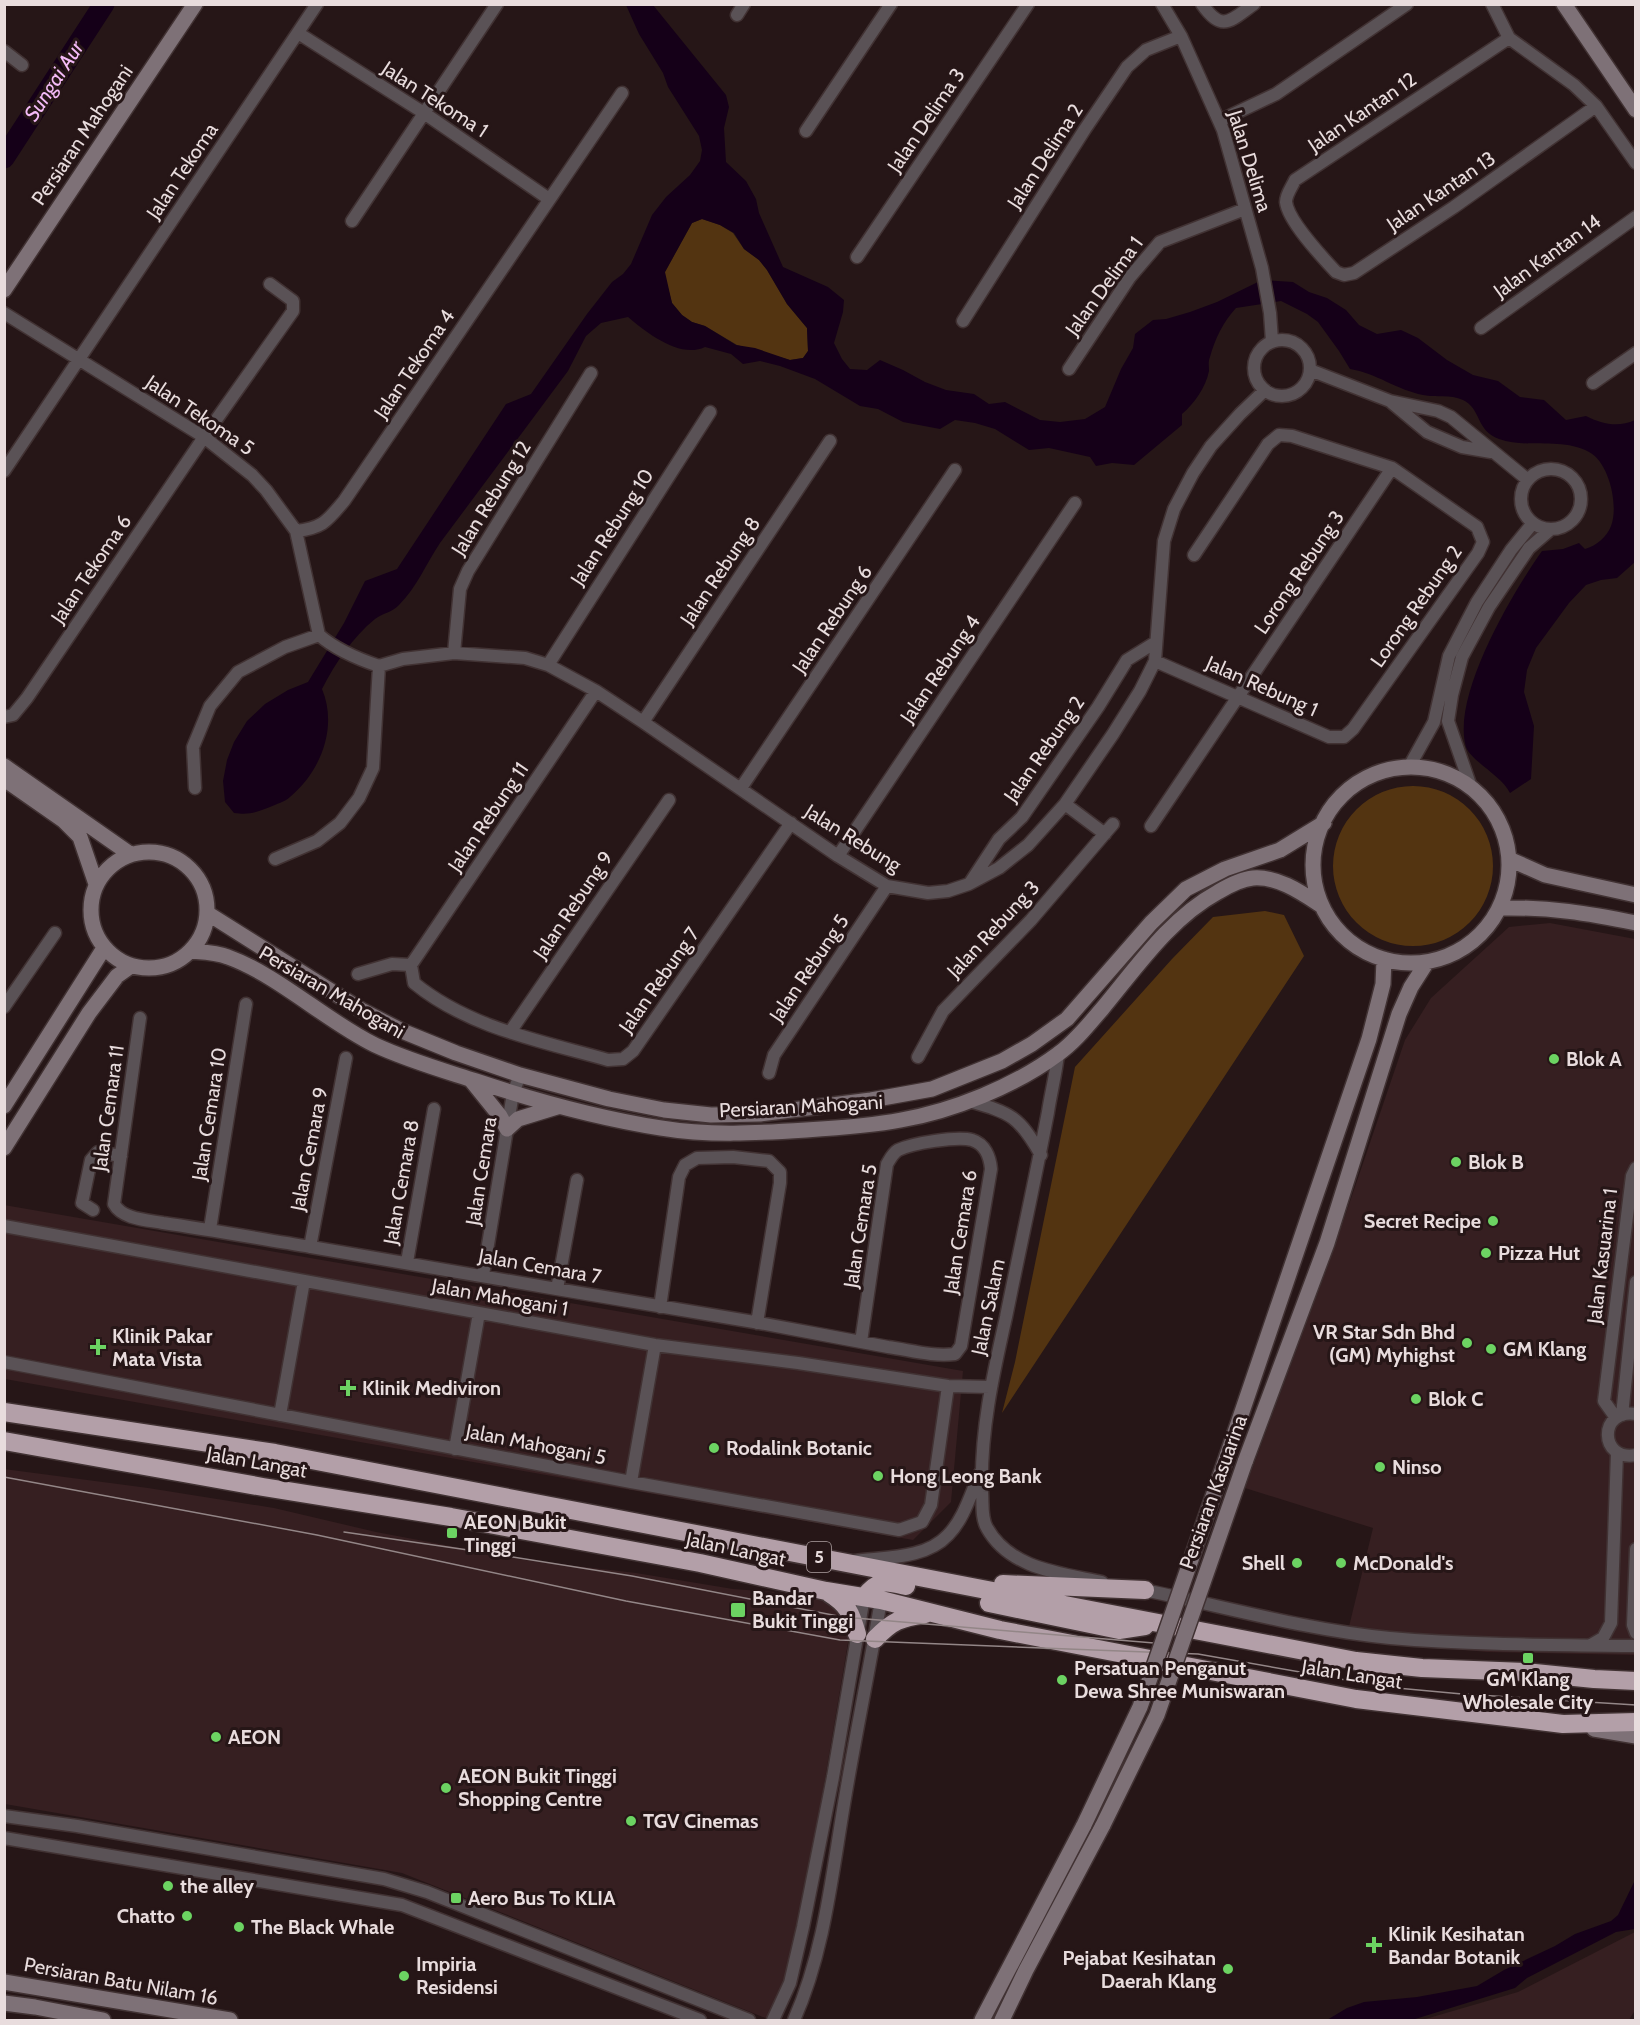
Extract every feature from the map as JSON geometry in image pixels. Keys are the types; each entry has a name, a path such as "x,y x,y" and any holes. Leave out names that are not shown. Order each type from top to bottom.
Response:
{"highway":[{"name":"Jalan Langat","path":"4,1412 275,1453 1356,1661 1422,1668 1525,1672 1635,1681"},
{"name":"Jalan Langat","path":"4,1441 263,1487 451,1517 700,1563 826,1591 873,1594 930,1613 1000,1630 1356,1699 1563,1724 1635,1722"},
{"name":"5","path":"730,1540 764,1556 857,1576 873,1594 880,1582 891,1582 1119,1630 1163,1624"},
{"path":"969,1586 996,1583 1145,1590"},
{"path":"826,1591 848,1609 856,1634"},
{"path":"874,1639 889,1624 897,1620 930,1613"}],"main road":[{"name":"Persiaran Mahogani","path":"4,290 195,4"},
{"path":"1564,4 1635,110"},
{"path":"4,766 130,854"},
{"path":"1409,767 1431,769 1452,776 1471,787 1490,807 1504,831 1509,859 1509,876 1499,908 1486,928 1470,944 1449,955 1427,962 1412,963 1368,954 1341,934 1322,906 1316,885 1314,864 1316,843 1335,805 1359,783 1368,778 1388,770 1409,767"},
{"path":"4,778 63,820 80,837 96,884"},
{"name":"Persiaran Mahogani","path":"207,913 363,1011 402,1031 520,1075 609,1099 664,1110 711,1115 759,1114 871,1100 932,1089 1002,1061 1032,1044 1067,1019 1151,923 1186,889 1225,869 1280,850 1324,823"},
{"path":"149,851 168,854 185,863 198,877 206,894 207,913 202,934 190,951 178,961 163,967 131,966 116,959 104,948 93,928 90,906 96,884 110,865 130,854 149,851"},
{"path":"1509,859 1545,875 1635,896"},
{"name":"Persiaran Mahogani","path":"190,951 211,952 229,957 265,976 373,1044 404,1057 513,1093 605,1118 663,1129 718,1133 764,1133 875,1124 936,1112 969,1101 1017,1079 1058,1054 1085,1029 1178,920 1198,904 1239,882 1254,878 1295,888 1322,906"},
{"path":"1499,908 1535,907 1579,911 1635,923"},
{"path":"5,1105 104,948"},
{"name":"Persiaran Kasuarina","path":"982,2020 1084,1825 1140,1707 1369,1039 1381,993 1384,959"},
{"name":"Persiaran Kasuarina","path":"1002,2020 1157,1715 1245,1462 1328,1244 1399,1014 1411,987 1427,962"},
{"path":"4,1148 89,1013 117,976 131,966"},
{"path":"470,1079 500,1116 507,1129 518,1119 560,1106"},
{"path":"1563,1724 1635,1736"},
{"name":"Persiaran Batu Nilam 16","path":"4,1982 230,2020"},
{"name":"Persiaran Batu Nilam 16","path":"4,2003 103,2020"}],"street":[{"name":"Jalan Tekoma","path":"4,471 317,4"},
{"path":"352,221 497,4"},
{"path":"806,131 891,4"},
{"name":"Jalan Delima 3","path":"857,257 1028,4"},
{"name":"Jalan Delima","path":"1162,4 1181,36 1223,130 1262,268 1270,313 1272,341"},
{"path":"1202,4 1212,19 1222,22 1231,20 1254,4"},
{"path":"1219,121 1276,94 1407,4"},
{"path":"1492,4 1509,38 1574,85 1596,106 1635,163"},
{"name":"Jalan Tekoma 1","path":"298,33 424,113 549,199"},
{"name":"Jalan Delima 2","path":"963,321 1126,67 1146,50 1181,36"},
{"name":"Jalan Kantan 12","path":"1310,242 1292,217 1286,202 1295,180 1509,38"},
{"path":"4,51 22,65"},
{"name":"Jalan Tekoma 4","path":"296,531 314,529 328,520 344,501 622,93"},
{"name":"Jalan Kantan 13","path":"1310,242 1336,273 1344,275 1354,273 1454,207 1596,106"},
{"name":"Jalan Delima 1","path":"1069,369 1130,277 1160,242 1245,209"},
{"name":"Jalan Kantan 14","path":"1481,328 1635,217"},
{"name":"Jalan Tekoma 6","path":"4,717 13,715 27,698 204,437 293,311 292,301 270,284"},
{"name":"Jalan Tekoma 5","path":"4,313 204,437 252,475 296,531 322,638"},
{"path":"1282,339 1291,341 1299,345 1310,360 1309,378 1298,391 1281,396 1265,390 1258,383 1254,373 1254,363 1264,346 1272,341 1282,339"},
{"path":"1593,383 1635,352"},
{"path":"1310,370 1390,401 1438,411 1451,417 1528,480"},
{"name":"Jalan Rebung 12","path":"454,653 460,589 468,571 591,374"},
{"name":"Jalan Rebung","path":"379,666 403,659 454,653 525,658 548,665 596,691 838,856 887,886 928,893 948,891 969,884 999,868 1028,845 1065,804 1140,691 1155,661 1164,541 1174,509 1193,473 1211,446 1265,390"},
{"path":"1390,401 1434,436 1462,447 1492,452"},
{"name":"Jalan Rebung 10","path":"548,665 710,412"},
{"path":"1194,555 1268,444 1279,435 1292,436 1392,468"},
{"name":"Jalan Rebung 8","path":"643,722 830,441"},
{"name":"Lorong Rebung 3","path":"1151,826 1392,468"},
{"name":"Lorong Rebung 2","path":"1353,729 1478,553 1483,542 1477,527 1392,468"},
{"path":"1555,469 1565,472 1573,478 1581,497 1576,516 1560,528 1541,528 1533,524 1526,517 1522,508 1522,489 1535,473 1555,469"},
{"name":"Jalan Rebung 6","path":"741,788 956,470"},
{"name":"Jalan Rebung 4","path":"838,856 1075,503"},
{"path":"1409,767 1434,722 1449,656 1477,602 1511,550 1533,524"},
{"path":"1471,787 1448,721 1462,657 1489,608 1529,548 1551,529"},
{"path":"195,788 193,747 210,706 238,672 285,646 322,638 379,666 373,768 359,798 340,823 317,841 275,859"},
{"name":"Jalan Rebung 2","path":"969,884 999,839 1022,817 1092,716 1127,660 1156,642"},
{"name":"Jalan Rebung 1","path":"1155,661 1329,737 1344,737 1353,729"},
{"name":"Jalan Rebung 11","path":"411,964 596,691"},
{"name":"Jalan Rebung 9","path":"510,1032 669,800"},
{"name":"Jalan Rebung 3","path":"918,1057 943,1011 1031,920 1109,829 1065,804"},
{"name":"Jalan Rebung 7","path":"510,1032 608,1060 622,1059 633,1051 791,823"},
{"name":"Jalan Rebung 5","path":"769,1073 774,1055 887,886"},
{"path":"4,1007 55,933"},
{"path":"358,974 392,964 411,964 414,983 428,995 459,1014 510,1032"},
{"name":"Jalan Cemara 10","path":"210,1229 246,1004"},
{"name":"Jalan Cemara 11","path":"114,1204 141,1018"},
{"name":"Jalan Salam","path":"982,1469 990,1387 1041,1155 1058,1054"},
{"name":"Jalan Cemara 9","path":"310,1247 346,1058"},
{"name":"Jalan Cemara","path":"483,1275 513,1093 520,1075"},
{"path":"969,1101 999,1109 1015,1119 1027,1131 1041,1155"},
{"name":"Jalan Cemara 8","path":"407,1262 434,1109"},
{"name":"Jalan Cemara 6","path":"928,1141 972,1140 983,1147 990,1157 991,1169 961,1347"},
{"name":"Jalan Cemara 5","path":"861,1342 887,1164 897,1150 928,1141"},
{"path":"93,1210 82,1203 91,1160 98,1152 121,1156"},
{"path":"660,1307 679,1177 685,1165 697,1158 733,1157 769,1161 780,1172 780,1183 758,1323"},
{"name":"Jalan Kasuarina 1","path":"1619,1416 1604,1401 1632,1176 1635,1168"},
{"path":"557,1289 577,1180"},
{"name":"Jalan Cemara 7","path":"114,1204 118,1211 134,1218 407,1262 861,1342 938,1355 955,1354 961,1347"},
{"name":"Jalan Mahogani 1","path":"4,1226 655,1345 798,1363 948,1386 990,1387"},
{"path":"280,1415 304,1281"},
{"name":"Jalan Kasuarina 1","path":"1619,1416 1635,1281"},
{"path":"455,1449 479,1313"},
{"path":"631,1482 655,1345"},
{"name":"Jalan Mahogani 5","path":"4,1362 455,1449 899,1530 922,1522 931,1505 948,1386"},
{"path":"1635,1414 1619,1416 1608,1428 1607,1435 1612,1448 1617,1453 1635,1455"},
{"path":"1590,1646 1603,1638 1611,1623 1617,1453"},
{"path":"831,1560 854,1561 904,1555 931,1547 948,1536 961,1515 982,1469"},
{"path":"982,1469 985,1525 1007,1551 1024,1562 1048,1571 1145,1590 1299,1625 1390,1638 1635,1646"},
{"path":"1635,1549 1633,1625 1635,1634"},
{"path":"1613,1563 1635,1564"},
{"path":"773,2020 790,1983 833,1777 856,1634 873,1594"},
{"path":"794,2020 822,1938 874,1639 873,1594"},
{"path":"4,1816 77,1826 384,1879 427,1892 749,2020"},
{"path":"4,1838 402,1905 700,2020"},
{"path":"420,1911 427,1892"},
{"path":"609,1985 616,1967"}],"shaded area":[{"path":"626,5 653,5 726,95 729,107 724,128 726,162 746,181 756,199 759,213 783,267 828,287 844,300 834,343 850,369 867,370 880,360 946,390 974,394 989,404 1005,402 1040,420 1060,422 1085,419 1105,407 1121,369 1133,348 1135,334 1153,320 1190,312 1217,302 1262,280 1293,282 1346,310 1359,325 1377,334 1401,330 1418,338 1447,360 1473,375 1498,381 1520,397 1544,400 1566,420 1586,416 1604,423 1622,424 1635,420 1635,562 1617,578 1586,585 1569,603 1536,648 1527,670 1524,692 1534,726 1531,779 1510,793 1469,752 1466,747 1464,726 1467,701 1476,673 1501,618 1542,551 1563,549 1579,543 1585,549 1601,540 1611,526 1614,507 1610,485 1602,465 1589,452 1567,445 1521,443 1499,439 1486,431 1473,408 1463,400 1413,393 1369,374 1350,369 1318,322 1281,301 1236,308 1231,313 1214,344 1209,361 1209,371 1202,389 1182,414 1182,425 1134,465 1112,463 1096,466 1090,457 1049,448 1029,450 995,429 975,423 955,420 940,429 903,422 878,409 860,406 815,379 780,366 760,361 743,364 731,354 705,347 685,350 675,347 654,337 628,317 601,323 586,336 568,371 440,543 411,591 397,607 367,626 345,651 322,689 328,718 324,748 301,786 283,802 252,813 234,813 225,802 223,781 227,760 234,742 247,721 265,704 288,690 308,682 344,623 365,581 397,569 506,404 531,394 587,314 612,282 631,264 652,215 666,197 690,175 700,161 702,150 699,136 668,87 663,73 639,34","holes":["702,219 734,233 744,249 759,260 787,304 807,328 808,351 803,358 790,360 755,348 736,345 705,326 692,322 682,315 672,303 665,272 692,223"]},
{"path":"702,219 720,225 733,233 744,249 759,260 767,270 787,304 807,328 808,351 803,358 790,360 737,345 705,326 692,322 682,315 672,303 665,272 692,223"},
{"path":"1413,786 1429,787 1444,792 1470,809 1487,835 1492,850 1492,882 1487,897 1470,923 1444,940 1429,945 1413,946 1397,945 1382,940 1356,923 1339,897 1334,882 1333,866 1334,850 1339,835 1356,809 1382,792 1397,787"},
{"path":"1265,911 1284,915 1304,956 1002,1413 1015,1362 1075,1067 1213,917"},
{"path":"1550,923 1635,939 1635,1655 1487,1652 1346,1639 1373,1528 1245,1488 1330,1260 1405,1040 1431,998 1509,927"},
{"path":"4,1205 963,1371 951,1502 913,1540 5,1379"},
{"path":"4,1469 274,1508 376,1532 525,1560 828,1600 844,1614 850,1631 803,1909 788,1972 768,2019 402,1873 5,1804"},
{"path":"1635,1880 1635,1929 1616,1932 1527,1978 1515,1988 1412,2020 1327,2020 1347,2008 1364,2002 1417,1997 1477,1986 1575,1934 1611,1921 1618,1915"},
{"path":"1635,1932 1635,2010 1629,2020 1422,2020 1518,1992"}],"waterway":[{"name":"Sungai Aur","path":"4,158 104,4"}],"tram line":[{"path":"4,1477 317,1535 626,1601 840,1640 1198,1654 1386,1687 1636,1705"},
{"path":"344,1532 632,1576 843,1617 1166,1644"}],"place":[{"name":"Blok A","path":"1554,1059"},
{"name":"Blok B","path":"1456,1162"},
{"name":"Secret Recipe","path":"1493,1221"},
{"name":"Pizza Hut","path":"1486,1253"},
{"name":"VR Star Sdn Bhd (GM) Myhighst","path":"1467,1343"},
{"name":"Klinik Pakar Mata Vista","path":"98,1347"},
{"name":"GM Klang","path":"1491,1349"},
{"name":"Klinik Mediviron","path":"348,1388"},
{"name":"Blok C","path":"1416,1399"},
{"name":"Rodalink Botanic","path":"714,1448"},
{"name":"Ninso","path":"1380,1467"},
{"name":"Hong Leong Bank","path":"878,1476"},
{"name":"AEON Bukit Tinggi","path":"452,1533"},
{"name":"Shell","path":"1297,1563"},
{"name":"McDonald's","path":"1341,1563"},
{"name":"Bandar Bukit Tinggi","path":"738,1610"},
{"name":"GM Klang Wholesale City","path":"1528,1658"},
{"name":"Persatuan Penganut Dewa Shree Muniswaran","path":"1062,1680"},
{"name":"AEON","path":"216,1737"},
{"name":"AEON Bukit Tinggi Shopping Centre","path":"446,1788"},
{"name":"TGV Cinemas","path":"631,1821"},
{"name":"the alley","path":"168,1886"},
{"name":"Aero Bus To KLIA","path":"456,1898"},
{"name":"Chatto","path":"187,1916"},
{"name":"The Black Whale","path":"239,1927"},
{"name":"Klinik Kesihatan Bandar Botanik","path":"1374,1945"},
{"name":"Pejabat Kesihatan Daerah Klang","path":"1228,1969"},
{"name":"Impiria Residensi","path":"404,1976"}]}
